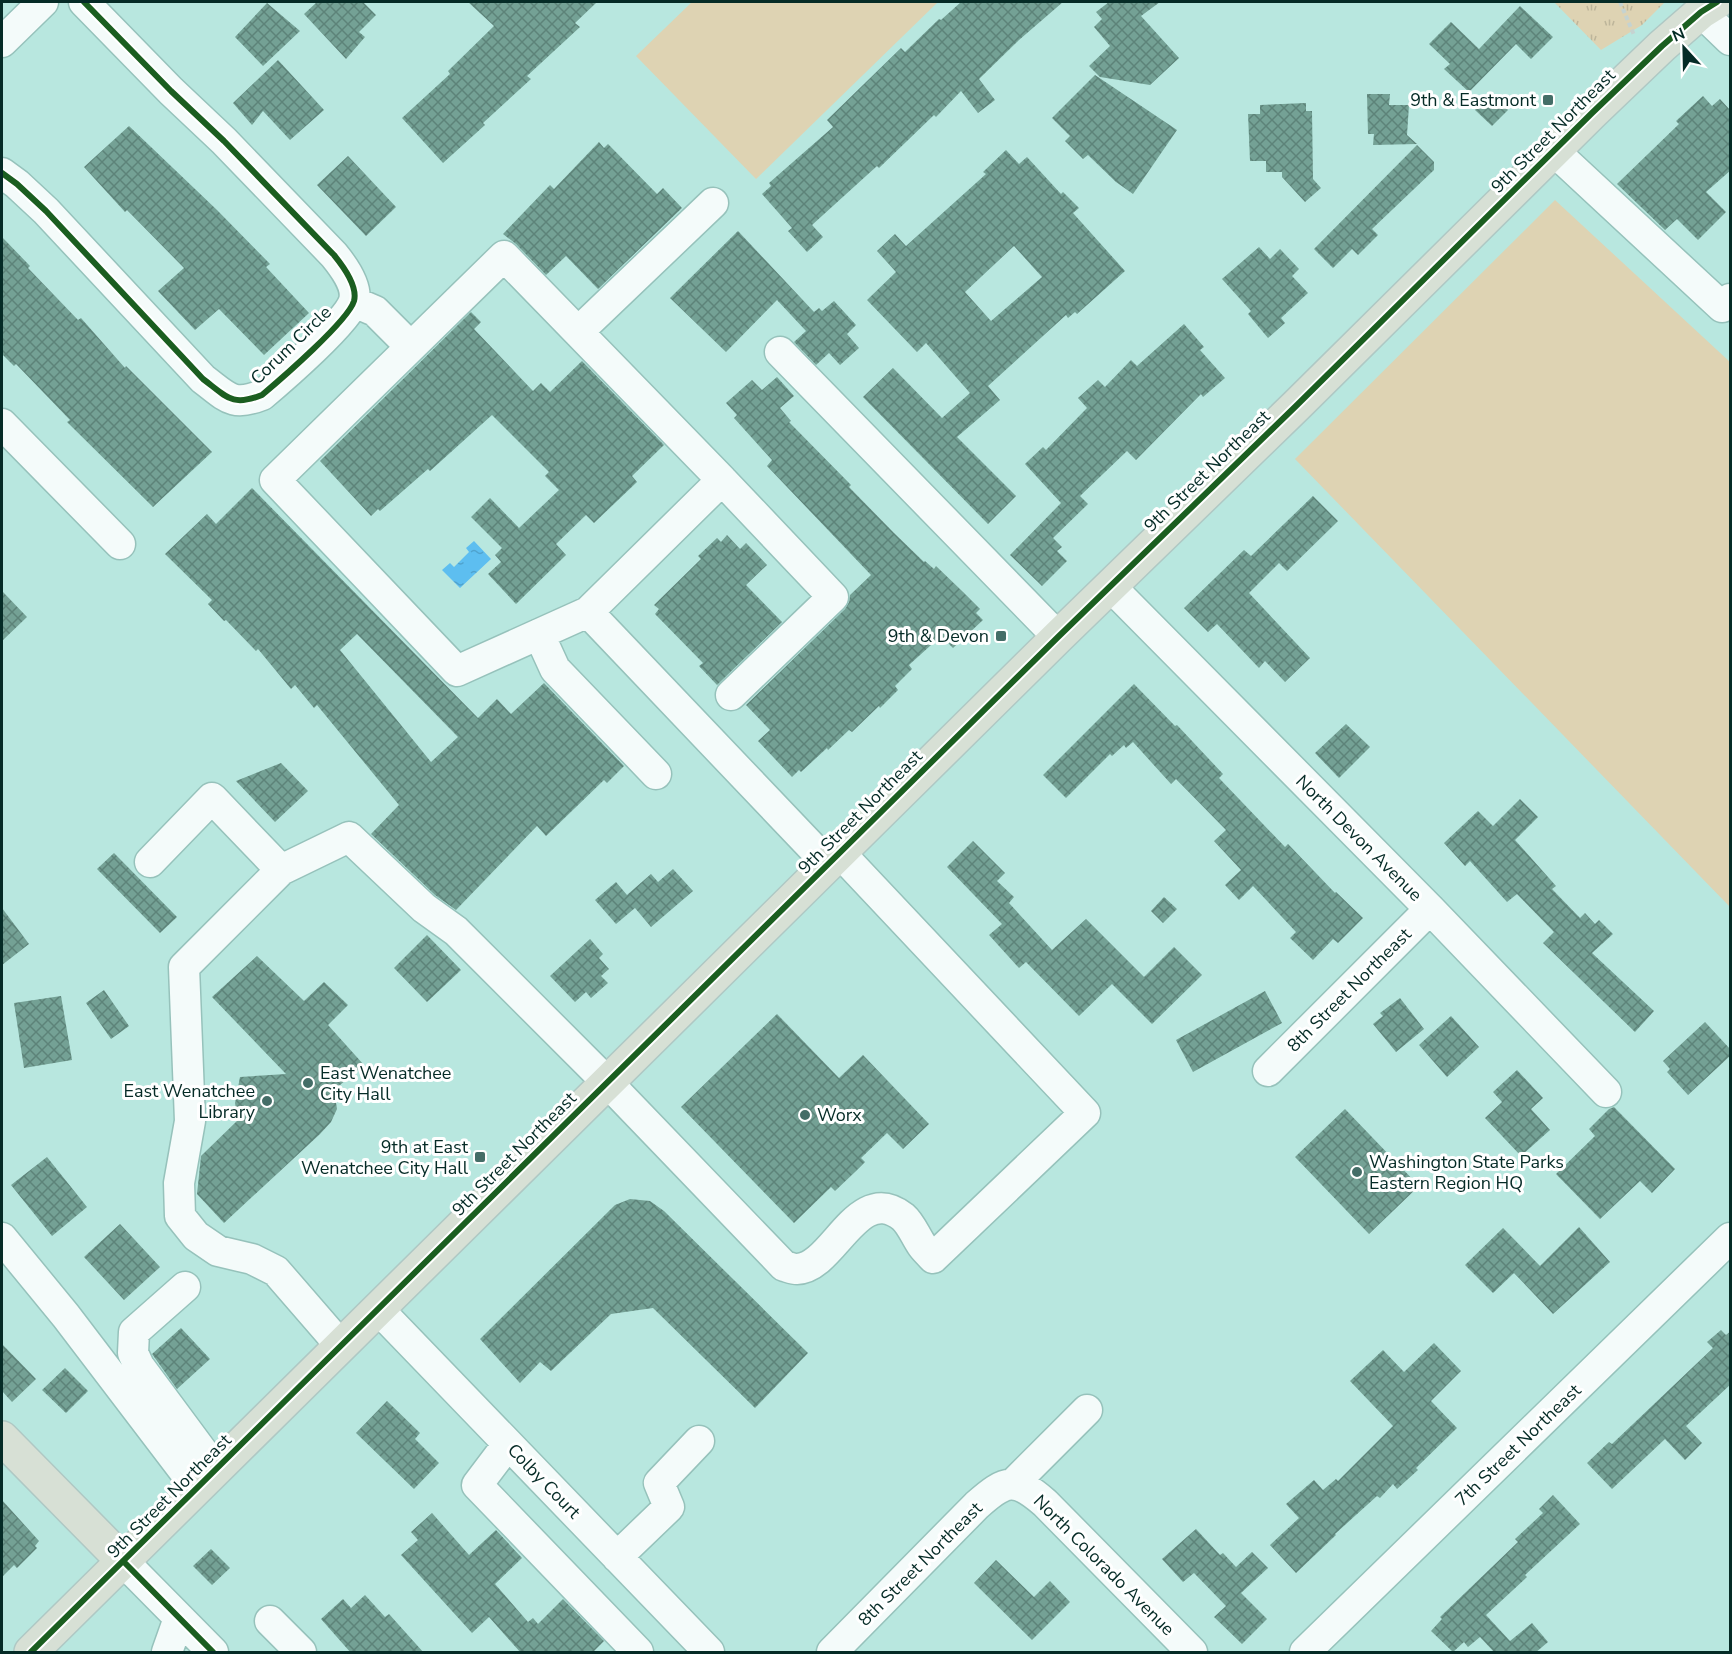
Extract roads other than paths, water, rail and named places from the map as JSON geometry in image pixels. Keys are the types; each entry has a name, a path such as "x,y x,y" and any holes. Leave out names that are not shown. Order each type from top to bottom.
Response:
{"main road":[{"name":"9th Street Northeast","path":"31,1653 1058,637 1647,60 1709,7"},
{"path":"2,1438 123,1561"}],"street":[{"path":"2,42 43,2"},
{"name":"Corum Circle","path":"2,173 46,211 203,379 229,399 247,401 262,395 338,324 354,302 354,291 344,269 334,255 224,141 171,91 84,2"},
{"path":"1709,7 1731,40"},
{"path":"1554,151 1722,307 1731,299"},
{"path":"578,332 712,202"},
{"path":"722,480 588,612 457,671 275,480 504,256 722,480 834,597 731,695"},
{"path":"354,302 375,311 411,347"},
{"path":"780,352 1058,637"},
{"path":"2,424 120,544"},
{"name":"North Devon Avenue","path":"1110,586 1430,909 1606,1092"},
{"path":"341,1346 276,1271 252,1259 218,1251 196,1236 180,1216 179,1183 190,1121 184,967 282,870 349,837 424,908 456,932 608,1083 784,1266 797,1269 816,1261 859,1216 872,1209 888,1210 903,1217 921,1245 933,1258 1085,1113 588,612"},
{"path":"539,634 555,669 656,774"},
{"path":"150,862 213,798 282,870"},
{"name":"8th Street Northeast","path":"1268,1071 1430,909"},
{"path":"2,1238 206,1479"},
{"name":"7th Street Northeast","path":"1305,1653 1731,1238"},
{"path":"185,1287 134,1332 133,1353 206,1479"},
{"name":"Colby Court","path":"378,1309 709,1653"},
{"name":"8th Street Northeast","path":"832,1653 978,1505 993,1491 1004,1485 1012,1484 1087,1410"},
{"path":"617,1557 669,1507 659,1483 699,1441"},
{"path":"508,1444 477,1485 638,1653"},
{"name":"North Colorado Avenue","path":"1012,1484 1029,1490 1045,1503 1192,1653"},
{"path":"123,1561 213,1653"},
{"path":"167,1653 179,1618"},
{"path":"270,1621 300,1653"}],"water":[{"path":"474,541 491,559 460,588 442,570 450,563 454,567 469,552 466,548"}],"place":[{"name":"9th & Eastmont","path":"1548,100"},
{"name":"9th & Devon","path":"1001,636"},
{"name":"East Wenatchee City Hall","path":"308,1083"},
{"name":"East Wenatchee Library","path":"267,1101"},
{"name":"Worx","path":"805,1115"},
{"name":"9th at East Wenatchee City Hall","path":"480,1157"},
{"name":"Washington State Parks Eastern Region HQ","path":"1357,1172"}]}
